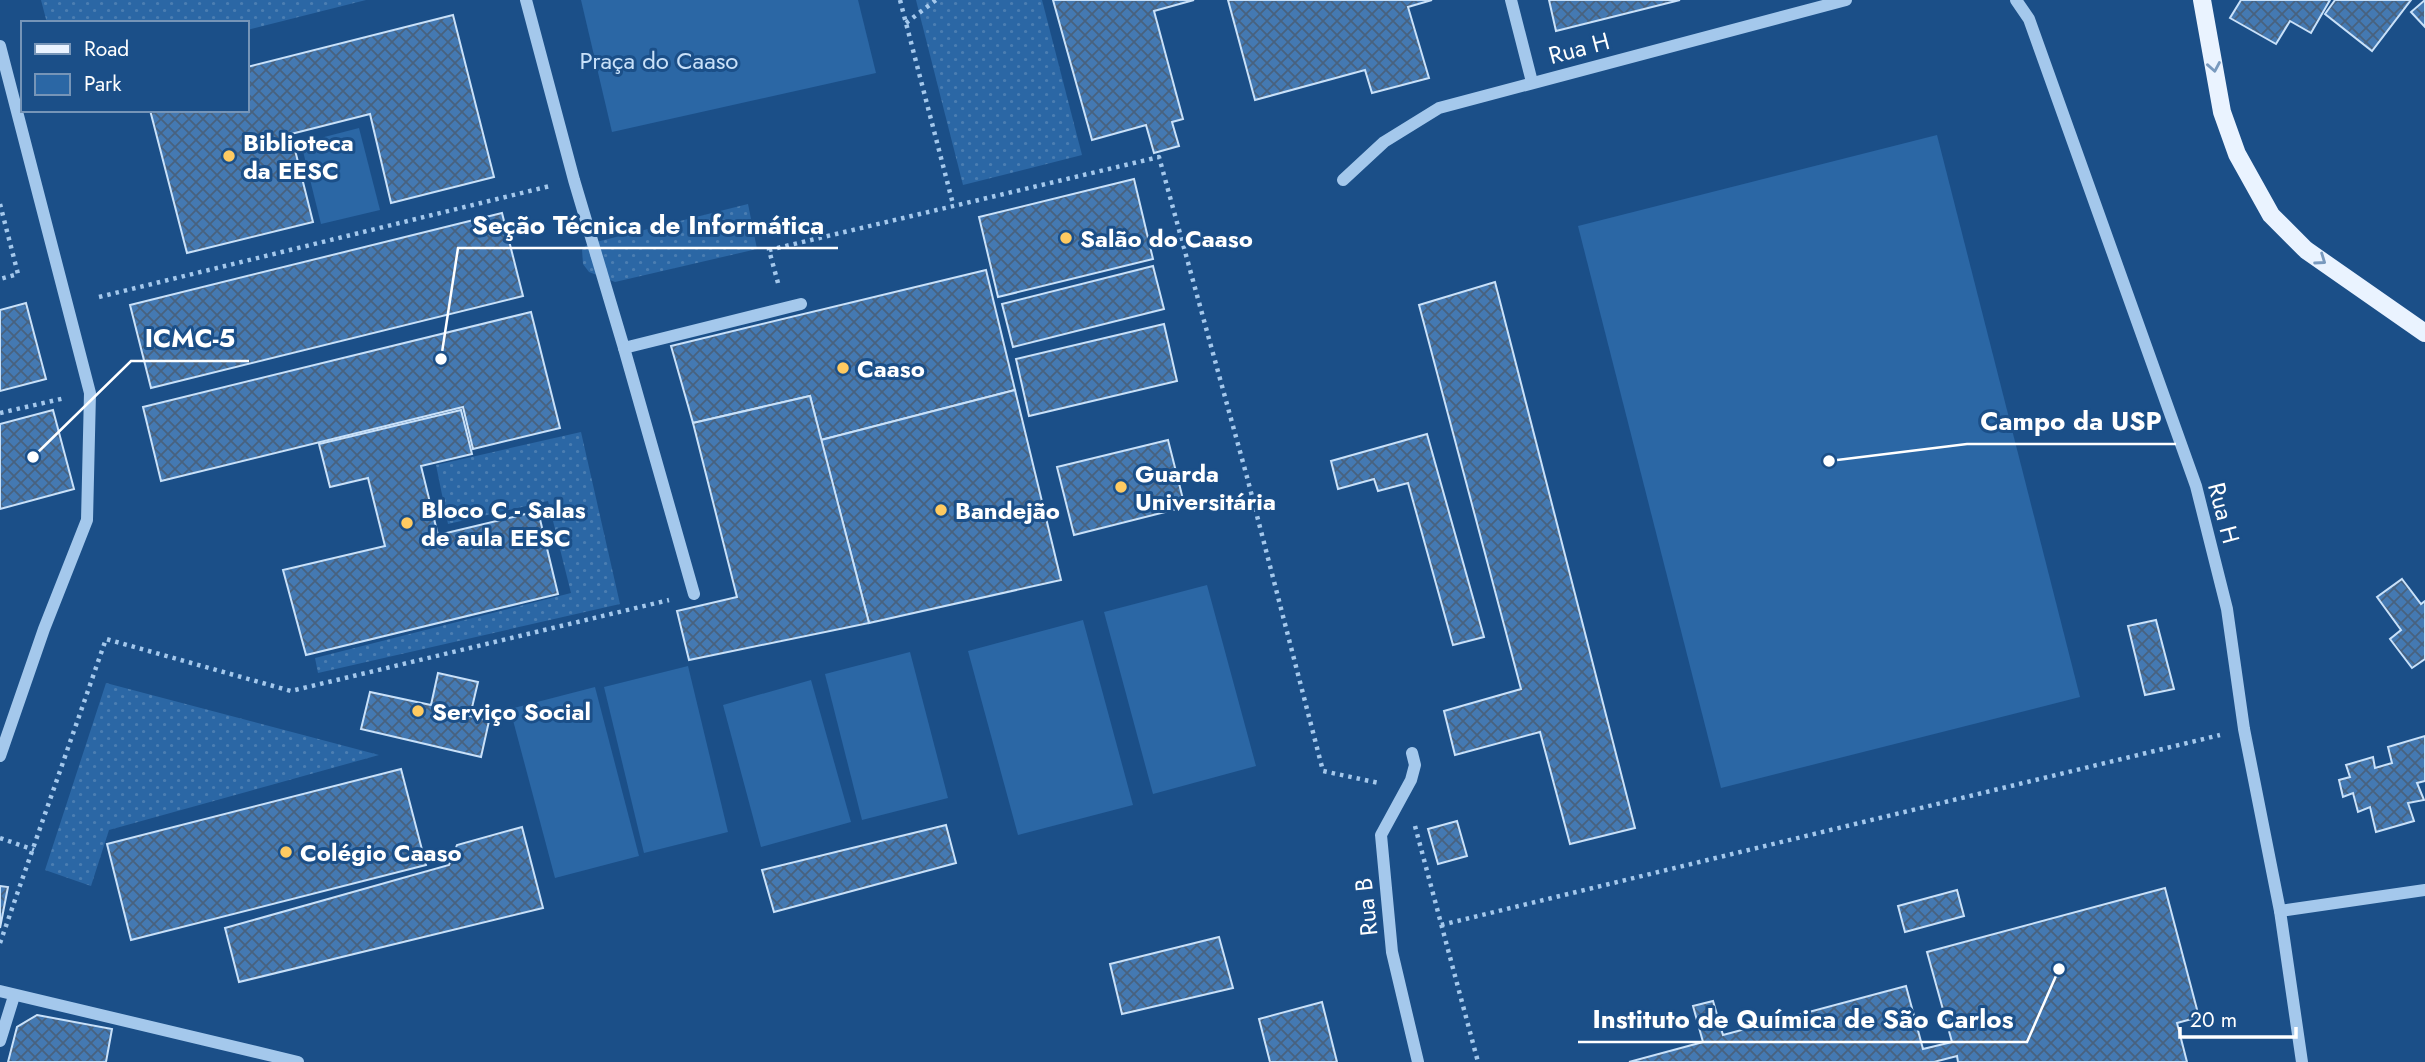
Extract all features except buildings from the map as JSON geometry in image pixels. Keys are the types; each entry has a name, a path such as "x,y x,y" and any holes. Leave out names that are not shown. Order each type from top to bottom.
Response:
{"main road":[{"path":"2202,0 2222,111 2237,154 2271,215 2306,250 2425,333"}],"street":[{"path":"526,0 574,180 694,594"},
{"path":"1511,0 1532,82"},
{"name":"Rua H","path":"1343,180 1384,142 1439,108 1846,0"},
{"name":"Rua H","path":"2016,0 2029,19 2196,486 2227,609 2244,729 2280,911 2302,1062"},
{"path":"0,46 90,393 87,520 44,629 0,756"},
{"path":"624,348 713,319 801,304"},
{"name":"Rua B","path":"1412,753 1415,765 1392,820 1381,835 1381,850 1392,951 1418,1062"},
{"path":"2280,911 2425,890"},
{"path":"0,991 298,1062"},
{"path":"0,1041 14,996"}],"path":[{"path":"900,0 953,204"},
{"path":"906,23 936,0"},
{"path":"785,307 769,250 1159,157 1323,771 1405,789 1478,1062"},
{"path":"99,297 574,180"},
{"path":"0,204 18,274 0,279"},
{"path":"0,413 90,393"},
{"path":"0,943 106,639 291,691 694,594"},
{"path":"1441,925 2244,729"},
{"path":"0,838 34,850"}],"green space":[{"path":"41,0 366,0 248,30 248,21 46,21"},
{"name":"Praça do Caaso","path":"581,0 858,0 876,73 612,132"},
{"path":"916,0 1042,0 1082,155 963,185"},
{"path":"359,128 380,210 321,224 301,143"},
{"path":"1937,135 2080,697 1721,788 1578,226"},
{"path":"748,204 757,249 615,282 589,272 583,264 582,249 588,244"},
{"path":"581,432 620,604 318,673 315,658 571,593 548,501 448,524 436,465"},
{"path":"1207,585 1256,766 1153,794 1104,612"},
{"path":"1083,620 1133,805 1018,835 968,651"},
{"path":"910,652 948,798 862,820 825,674"},
{"path":"688,666 728,832 644,853 604,687"},
{"path":"811,680 851,822 761,847 723,705"},
{"path":"106,683 379,755 109,830 91,886 45,870"},
{"path":"595,687 639,856 555,878 510,709"}],"place":[{"name":"Biblioteca da EESC","path":"229,156"},
{"name":"Salão do Caaso","path":"1066,238"},
{"name":"Seção Técnica de Informática","path":"441,359"},
{"name":"Caaso","path":"843,368"},
{"name":"ICMC-5","path":"33,457"},
{"name":"Campo da USP","path":"1829,461"},
{"name":"Guarda Universitária","path":"1121,487"},
{"name":"Bandejão","path":"941,510"},
{"name":"Bloco C - Salas de aula EESC","path":"407,523"},
{"name":"Serviço Social","path":"418,711"},
{"name":"Colégio Caaso","path":"286,852"},
{"name":"Instituto de Química de São Carlos","path":"2059,969"}]}
